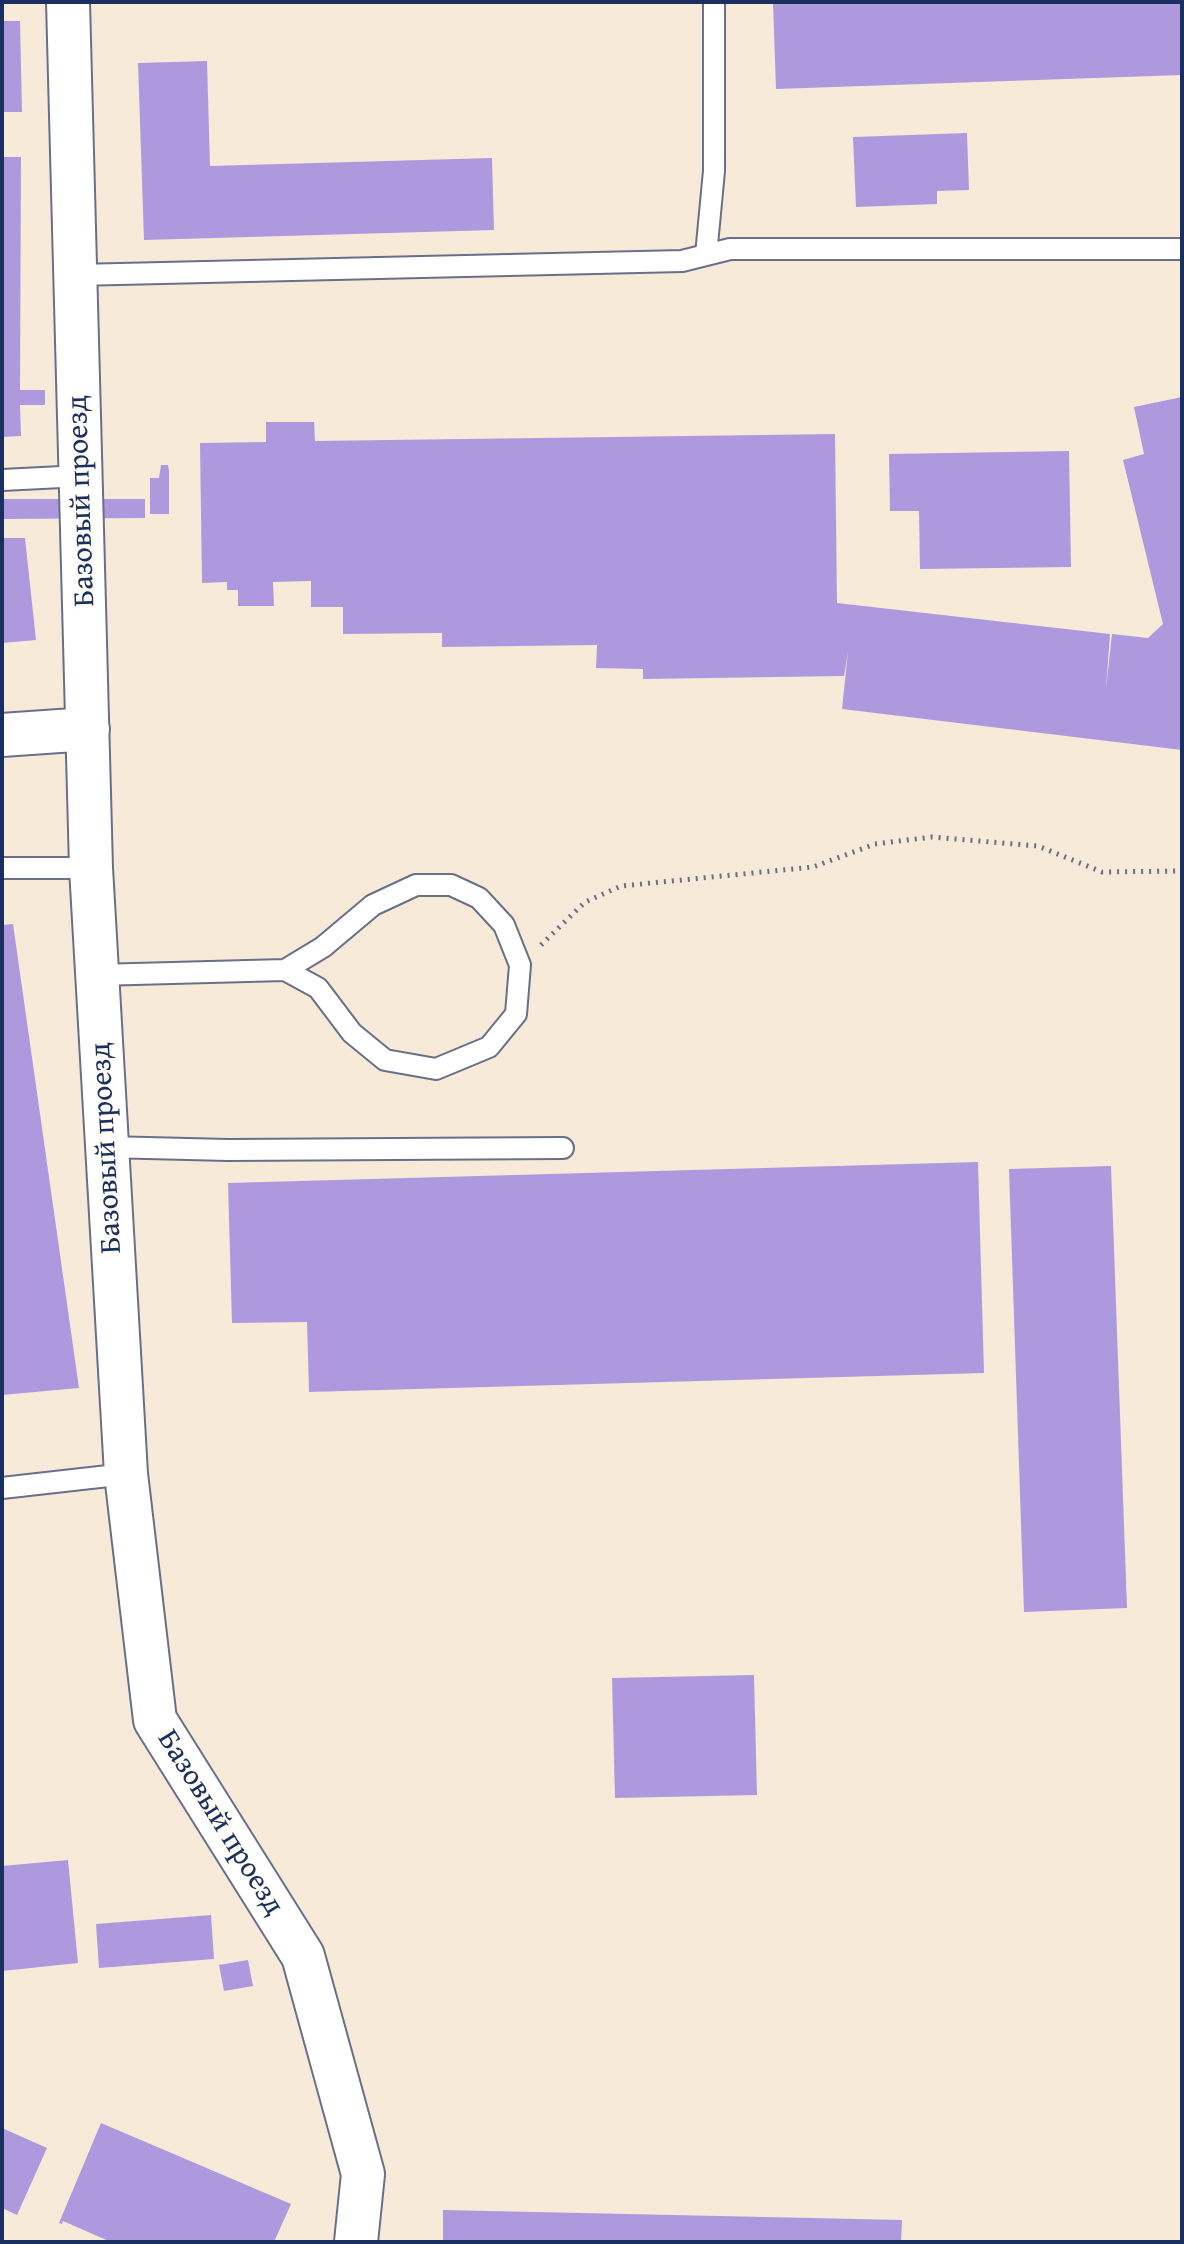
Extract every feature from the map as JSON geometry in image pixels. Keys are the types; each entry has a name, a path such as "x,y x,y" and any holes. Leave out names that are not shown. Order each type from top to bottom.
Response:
{"street":[{"name":"Базовый проезд","path":"68,2 91,868 126,1474 155,1720 303,1956 363,2174 356,2242"},
{"path":"2,735 88,729"}],"lane":[{"path":"706,255 714,171 714,2"},
{"path":"76,275 682,261 730,249 1182,249"},
{"path":"2,480 82,476"},
{"path":"2,868 91,868"},
{"path":"97,975 285,970 323,947 373,905 416,885 451,885 479,898 504,925 520,965 516,1014 489,1047 436,1069 385,1060 352,1033 318,988 285,970"},
{"path":"106,1147 228,1150 563,1148"},
{"path":"2,1488 126,1474"}],"path":[{"path":"520,965 585,902 621,886 813,867 875,844 932,837 1038,846 1102,872 1182,871"}],"building":[{"path":"773,2 1182,2 1182,75 776,89"},
{"path":"2,21 20,21 22,112 2,112"},
{"path":"207,61 210,166 492,158 494,230 144,240 138,63"},
{"path":"967,133 969,190 937,191 937,204 856,207 853,137"},
{"path":"2,157 21,157 20,390 45,390 45,405 20,405 21,436 2,437"},
{"path":"1182,397 1182,750 842,709 848,652 844,676 643,679 643,669 596,668 597,645 442,647 442,633 343,634 343,607 311,607 311,581 273,582 274,606 238,606 238,590 227,590 227,582 202,583 200,443 266,442 266,422 314,422 315,441 835,434 837,603 1110,634 1106,689 1112,634 1148,638 1163,624 1123,460 1144,454 1134,407"},
{"path":"1069,451 1071,567 920,569 919,511 890,511 889,454"},
{"path":"161,465 168,465 169,471 169,514 150,514 150,478 159,478"},
{"path":"2,499 145,499 145,518 2,519"},
{"path":"2,538 25,538 36,640 2,643"},
{"path":"13,924 79,1388 2,1395 2,925"},
{"path":"978,1162 984,1373 309,1392 307,1322 232,1323 228,1183"},
{"path":"1111,1166 1127,1608 1024,1612 1009,1169"},
{"path":"754,1675 757,1795 615,1798 612,1678"},
{"path":"68,1860 78,1963 2,1971 2,1866"},
{"path":"211,1915 214,1959 99,1968 96,1924"},
{"path":"248,1960 253,1986 224,1991 219,1965"},
{"path":"101,2123 291,2204 274,2242 111,2242 63,2221 59,2223"},
{"path":"2,2128 47,2148 17,2215 2,2208"},
{"path":"443,2210 902,2220 901,2242 443,2242"}]}
